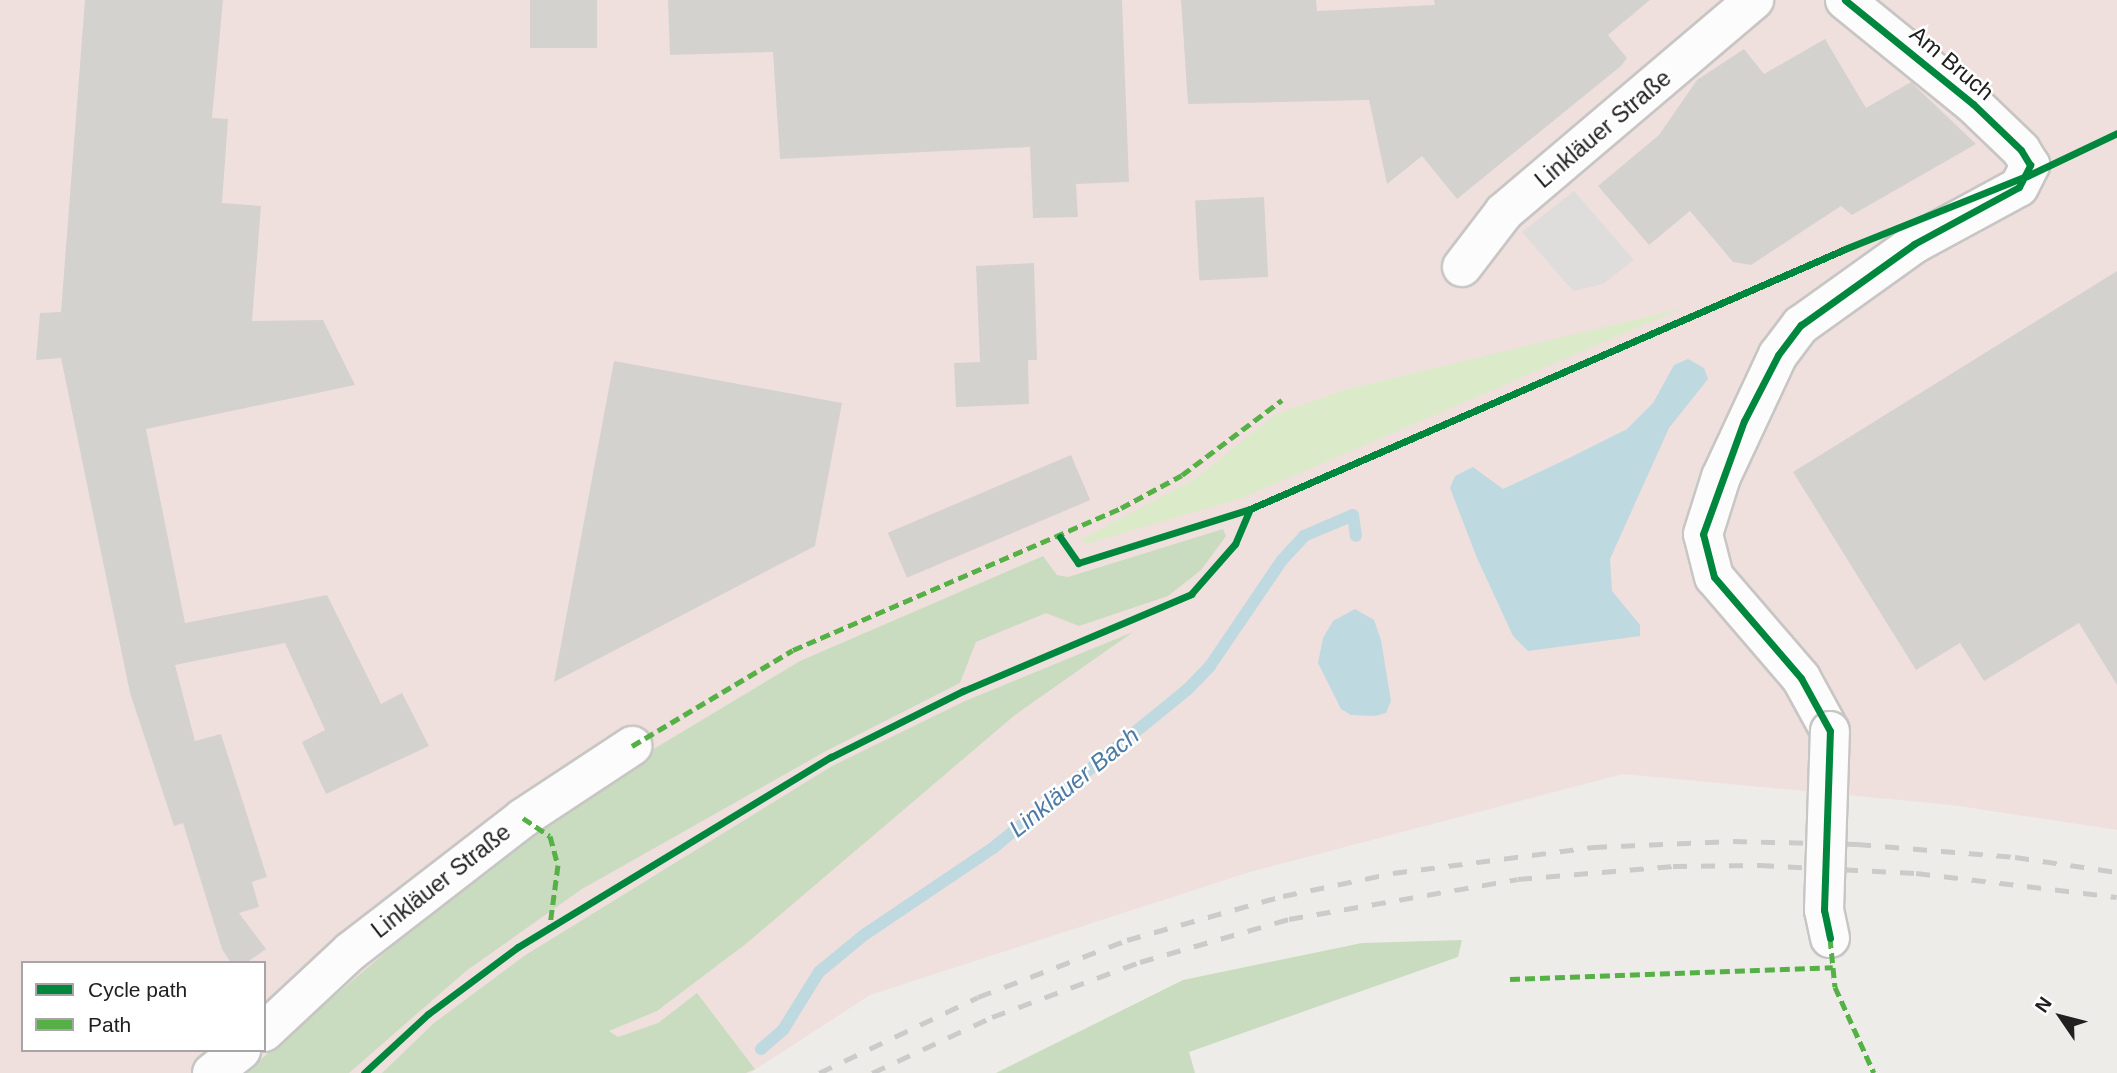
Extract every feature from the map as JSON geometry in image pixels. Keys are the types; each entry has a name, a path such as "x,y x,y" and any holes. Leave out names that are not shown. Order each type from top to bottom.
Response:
{"street":[{"name":"Linkläuer Straße","path":"1462,267 1504,212 1754,0"},
{"name":"Am Bruch","path":"1830,938 1824,910 1830,731 1801,678 1714,577 1703,534 1744,421 1779,355 1801,325 1914,244 2019,187 2027,176 2030,165 2001,131 1845,0"},
{"name":"Linkläuer Straße","path":"266,1030 394,918 523,818 632,746"},
{"path":"212,1073 238,1052"}],"shaded area":[{"path":"0,0 2117,0 2117,830 1952,805 1623,774 1250,872 870,995 750,1073 0,1073"},
{"path":"1574,191 1634,260 1603,284 1573,291 1522,232"}],"green space":[{"path":"1683,308 1242,498 1086,544 1082,539 1195,479 1276,414 1348,389"},
{"path":"1223,529 1226,536 1201,570 1168,596 1079,626 1046,613 976,642 960,683 828,750 582,889 466,971 349,1073 245,1073 438,907 642,756 800,661 1043,556 1057,575 1068,577"},
{"path":"1133,632 1015,715 747,943 657,1011 609,1031 618,1037 658,1023 697,993 755,1069 746,1073 382,1073 434,1023 524,956 832,766 965,701"},
{"path":"1462,940 1458,957 1189,1052 1195,1073 996,1073 1183,980 1362,943"}],"water":[{"path":"1688,359 1704,368 1708,379 1669,428 1610,559 1612,591 1640,625 1640,636 1528,651 1513,636 1477,558 1450,488 1455,476 1473,467 1503,489 1627,429 1653,403 1674,365"},
{"path":"1355,609 1374,620 1381,640 1391,701 1386,713 1375,716 1351,715 1341,709 1318,663 1323,638 1333,621"}],"building":[{"path":"85,0 223,0 212,118 228,119 222,203 261,206 252,321 323,320 355,385 146,429 185,623 327,595 381,704 402,693 429,746 326,794 302,742 325,730 285,643 175,665 195,741 221,734 267,877 252,882 259,907 239,913 266,949 249,961 230,961 222,949 183,823 174,826 130,693 61,358 36,360 40,313 61,312"},
{"path":"530,0 597,0 597,48 530,48"},
{"path":"668,0 1122,0 1129,182 1076,184 1078,217 1033,218 1030,147 780,159 773,52 670,55"},
{"path":"1181,0 1316,0 1317,11 1435,5 1434,0 1650,0 1608,35 1627,58 1621,66 1457,199 1422,156 1387,184 1369,100 1188,104"},
{"path":"1825,39 1866,108 1911,82 1976,144 1852,215 1841,206 1751,265 1733,262 1690,211 1649,245 1598,186 1659,135 1697,80 1744,49 1764,74"},
{"path":"1264,197 1268,277 1199,281 1195,201"},
{"path":"1034,263 1037,360 1028,360 1029,404 956,407 954,363 980,362 976,266"},
{"path":"2117,271 2117,685 2079,623 1984,681 1960,643 1916,670 1793,472"},
{"path":"614,361 842,403 815,546 554,682"},
{"path":"1071,455 1090,500 907,578 888,533"}],"waterway":[{"name":"Linkläuer Bach","path":"761,1049 783,1030 819,972 864,935 993,848 1187,690 1210,666 1282,560 1304,536 1353,515 1356,536"}],"railway":[{"path":"819,1073 978,997 1127,940 1283,896 1393,873 1593,847 1733,841 1857,844 2015,857 2117,872"},
{"path":"872,1073 992,1017 1140,962 1289,919 1518,879 1673,866 1760,865 1916,873 2117,897"}],"marked path":[{"path":"632,746 793,650 1121,508 1182,475 1282,400"},
{"path":"523,818 550,836 558,865 550,925"},
{"path":"1830,938 1835,987 1874,1073"},
{"path":"1510,979 1833,967"}],"cycle path":[{"path":"1830,938 1824,910 1830,731 1801,678 1714,577 1703,534 1744,421 1778,355 1801,325 1914,244 2019,187 2030,165 2021,150 1973,104 1845,0"},
{"path":"364,1073 428,1014 518,947 831,757 963,691 1191,594 1235,544 1250,509 1845,249 2027,176 2117,133"},
{"path":"1060,537 1078,563 1250,509"}]}
